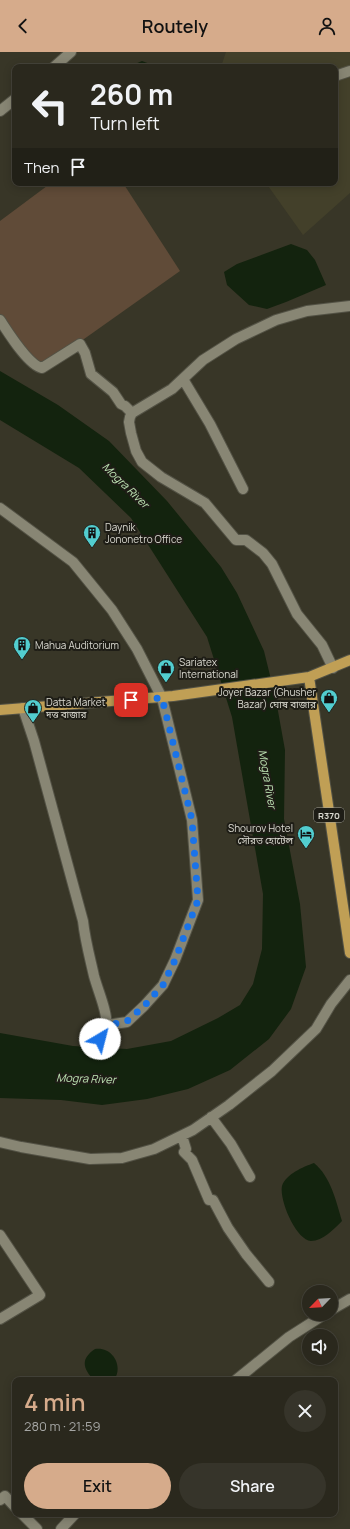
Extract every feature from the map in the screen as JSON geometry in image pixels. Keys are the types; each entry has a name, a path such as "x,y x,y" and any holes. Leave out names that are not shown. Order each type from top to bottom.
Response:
{"main road":[{"path":"0,710 162,698 309,677 350,660"},
{"name":"R370","path":"309,677 347,913 350,953"}],"street":[{"path":"57,64 71,52"},
{"path":"338,75 350,72"},
{"path":"0,111 12,101"},
{"path":"333,668 322,645 297,614 272,564 263,553 246,540 236,540 205,503 167,482 142,462 136,451 129,422 132,413 172,389 203,360 236,339 276,320 306,311 350,306"},
{"path":"0,320 34,365 39,368 42,368 80,344 85,353 91,374 113,392 121,404 132,413"},
{"path":"183,379 210,424 243,489"},
{"path":"0,508 73,562 112,610 137,649 162,698 192,820 198,900 175,960 163,985 144,1006 126,1022 107,1025"},
{"path":"23,708 36,748 83,921 84,934 94,976 105,1009 107,1029 100,1039"},
{"path":"0,1142 90,1159 122,1158 154,1149 193,1130 272,1071 316,1029 350,980"},
{"path":"211,1117 231,1144 250,1177"},
{"path":"182,1136 186,1149 184,1152 192,1160 209,1200 213,1200 228,1228 268,1282"},
{"path":"0,1235 40,1295 0,1319"},
{"path":"338,1306 350,1299"},
{"path":"240,1377 289,1337 314,1321"},
{"path":"0,1500 5,1496 12,1504"},
{"path":"25,1517 37,1529"},
{"path":"61,1529 72,1517"}],"shaded area":[{"path":"226,52 350,52 350,193 303,235 268,186 338,186 338,64 222,64"},
{"path":"47,186 125,186 180,271 53,361 41,366 23,347 0,315 0,221"}],"water":[{"path":"142,61 150,64 135,64"},
{"path":"291,244 307,250 315,260 326,285 267,309 249,305 227,285 224,272 237,264"},
{"name":"Mogra River","path":"0,371 58,405 109,441 167,501 221,567 237,593 264,651 276,700 285,750 284,819 300,904 306,967 291,1009 269,1039 230,1070 188,1089 147,1099 102,1105 61,1100 0,1098 0,1033 73,1046 127,1049 171,1041 218,1018 240,1005 253,984 262,949 263,894 232,717 207,637 131,518 79,468 0,420"},
{"path":"314,1163 329,1182 342,1221 324,1237 311,1241 305,1239 294,1227 283,1200 282,1186 291,1175"},
{"path":"95,1349 101,1349 111,1354 117,1363 118,1369 116,1377 91,1377 87,1372 85,1364 85,1360"}],"place":[{"name":"Daynik Jononetro Office","path":"92,548"},
{"name":"Mahua Auditorium","path":"22,660"},
{"name":"Sariatex International","path":"166,683"},
{"name":"Joyer Bazar (Ghusher Bazar) ঘোষ বাজার","path":"329,713"},
{"name":"Datta Market দত্ত বাজার","path":"33,723"},
{"name":"Shourov Hotel সৌরভ হোটেল","path":"306,849"}],"route":[{"path":"100,1039 107,1029 107,1025 126,1022 144,1006 163,985 175,960 198,900 192,820 162,698 131,700"}]}
